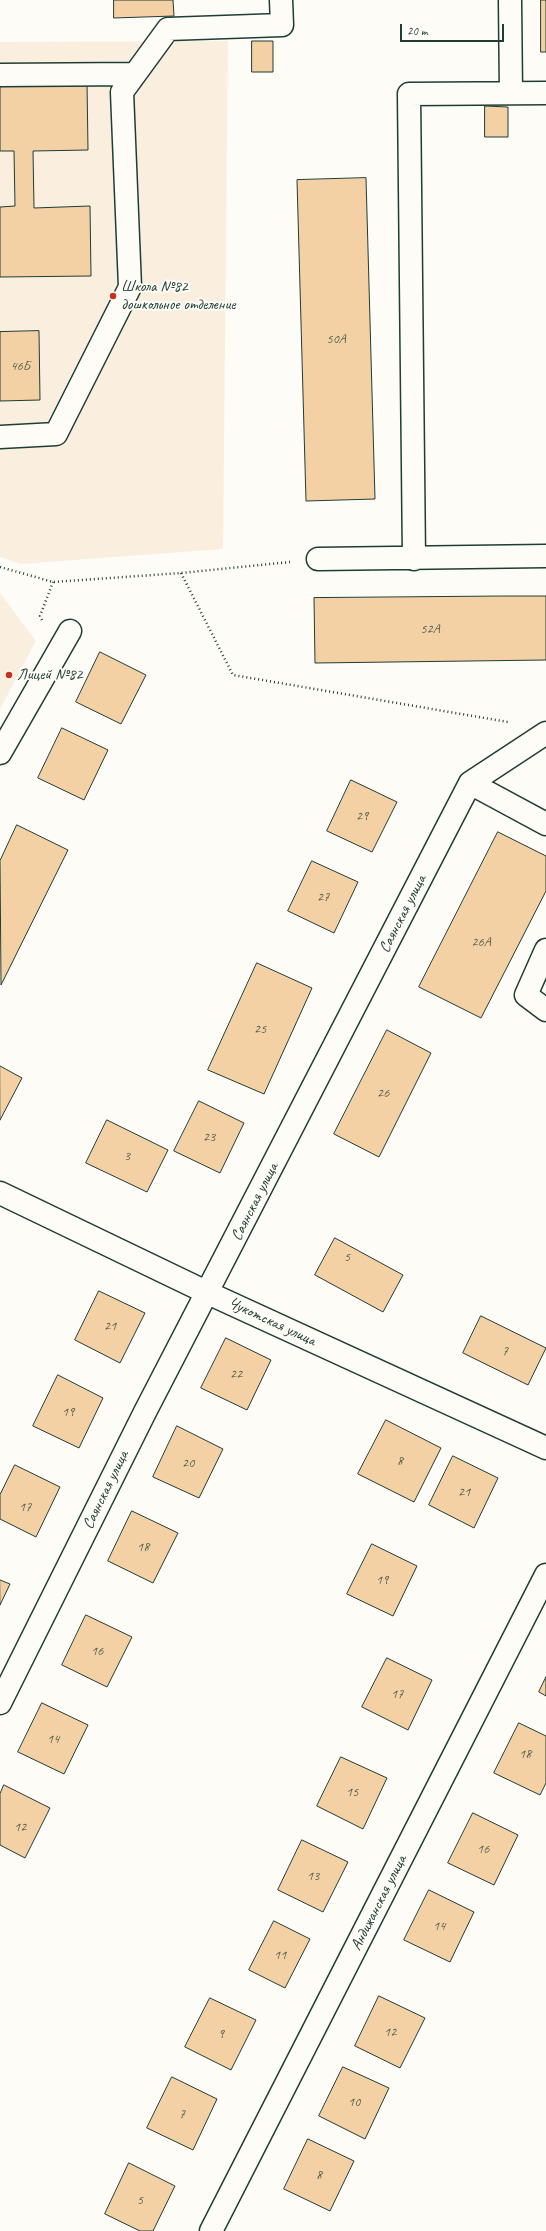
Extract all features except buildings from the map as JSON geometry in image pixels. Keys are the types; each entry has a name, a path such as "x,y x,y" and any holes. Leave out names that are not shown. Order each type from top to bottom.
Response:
{"street":[{"path":"0,437 56,434 130,287 122,92 168,29 282,25 281,0"},
{"path":"510,0 511,93"},
{"path":"0,75 135,74"},
{"path":"414,559 409,94 546,93"},
{"path":"318,559 414,559 546,556"},
{"path":"0,753 70,631"},
{"name":"Саянская улица","path":"0,1703 141,1419 208,1293 470,783 546,733"},
{"path":"470,783 546,824"},
{"path":"546,950 526,995 546,1010"},
{"name":"Чукотская улица","path":"0,1193 208,1293 546,1448"},
{"name":"Андижанская улица","path":"211,2231 546,1575"}],"path":[{"path":"0,567 52,582 182,573 318,559"},
{"path":"182,573 233,675 515,723"}],"shaded area":[{"name":"Школа №82 дошкольное отделение","path":"228,41 223,549 21,564 0,557 0,42"},
{"name":"Лицей №82","path":"0,593 36,641 0,709"}],"place":[{"name":"Школа №82 дошкольное отделение","path":"113,296"},
{"name":"Лицей №82","path":"9,675"}]}
